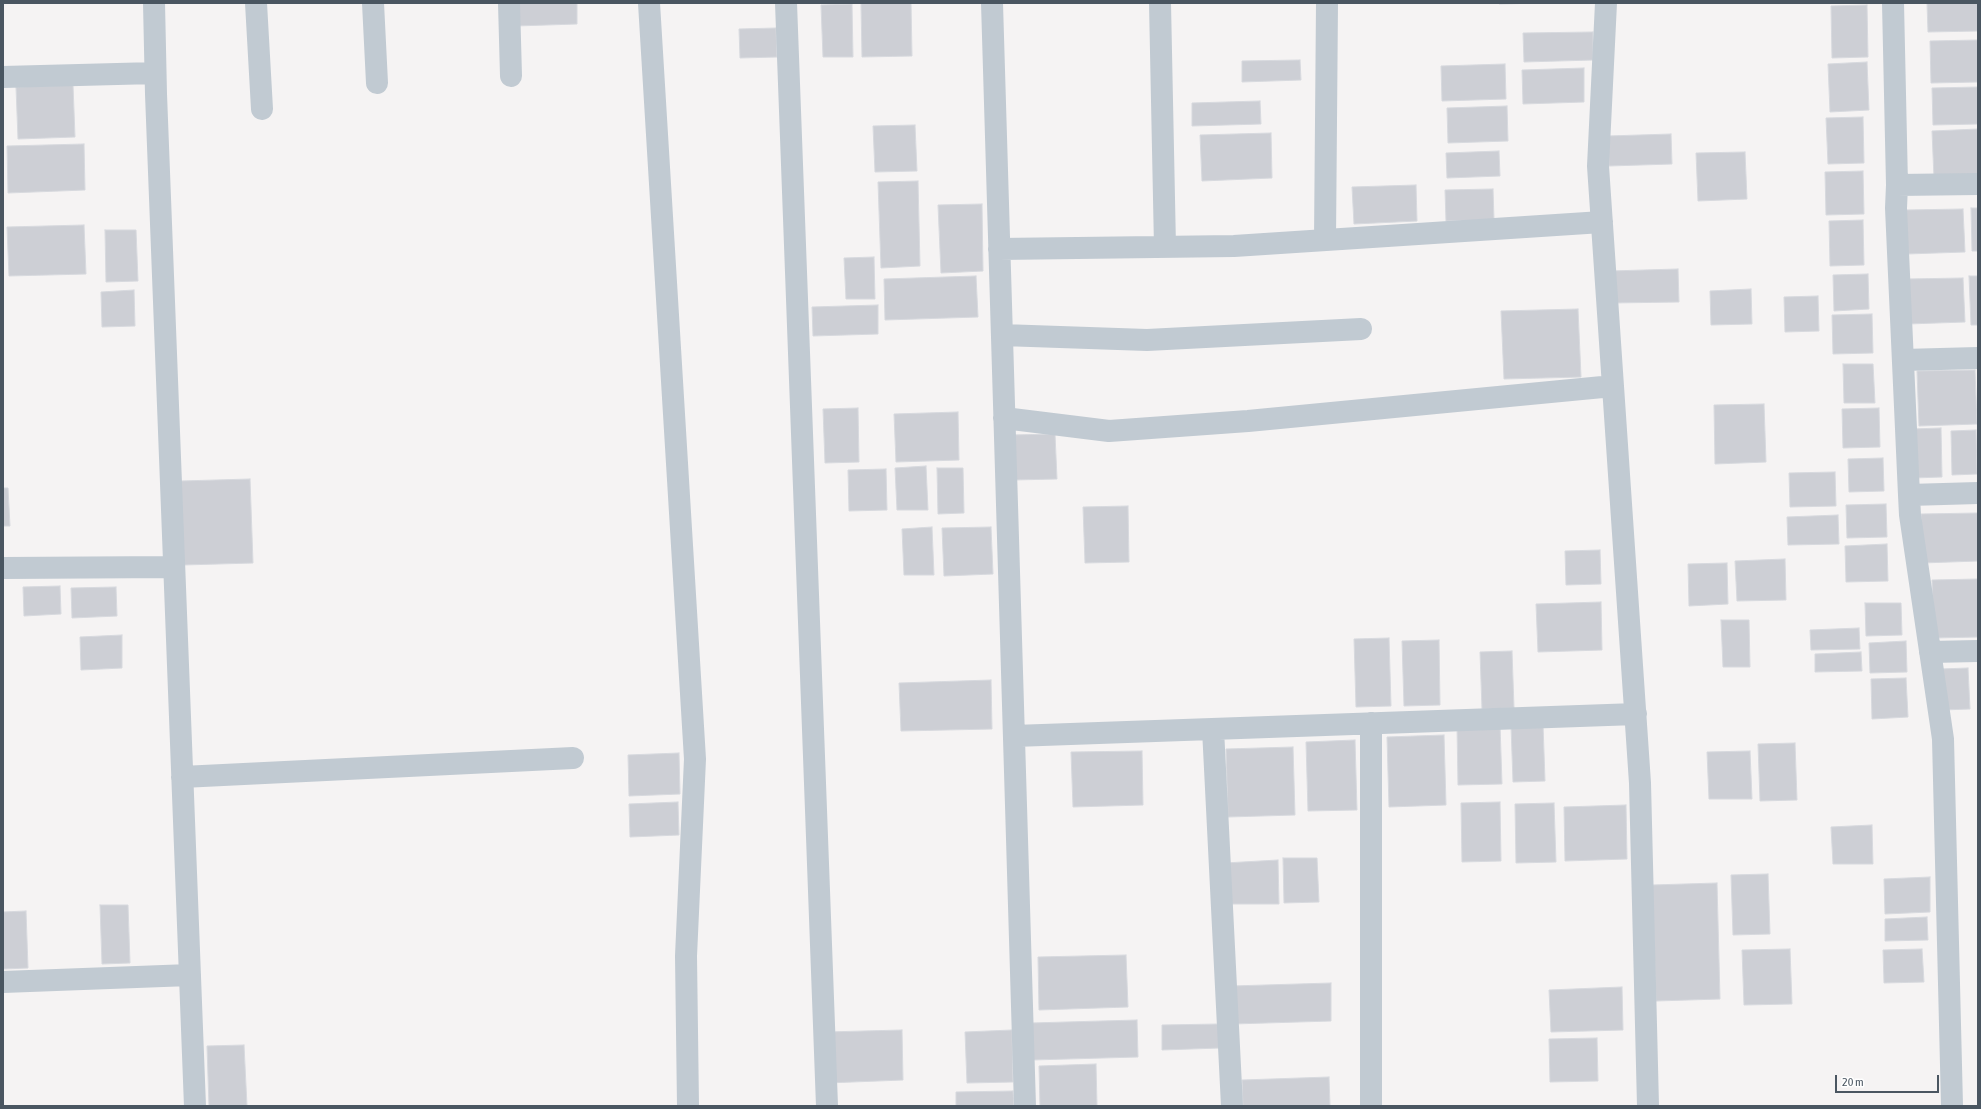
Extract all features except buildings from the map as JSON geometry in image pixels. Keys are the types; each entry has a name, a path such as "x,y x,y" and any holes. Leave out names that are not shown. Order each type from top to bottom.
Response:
{"street":[{"path":"154,3 155,72 195,1106"},
{"path":"256,3 262,109"},
{"path":"373,3 377,83"},
{"path":"509,3 511,76"},
{"path":"649,3 695,759 686,956 688,1106"},
{"path":"786,3 827,1106"},
{"path":"992,3 1025,1106"},
{"path":"1160,3 1165,247"},
{"path":"1325,240 1328,3"},
{"path":"1606,3 1598,166 1640,783 1648,1106"},
{"path":"1893,3 1897,186 1896,208 1909,495 1943,739 1952,1106"},
{"path":"3,77 155,72"},
{"path":"1897,186 1978,184"},
{"path":"999,249 1234,246 1602,222"},
{"path":"1002,334 1147,340 1361,329"},
{"path":"1903,360 1978,358"},
{"path":"1004,418 1109,431 1248,421 1613,386"},
{"path":"1909,495 1978,493"},
{"path":"3,568 174,567"},
{"path":"1930,652 1978,651"},
{"path":"1014,736 1636,714"},
{"path":"1371,724 1371,1106"},
{"path":"1213,729 1232,1106"},
{"path":"182,776 573,758"},
{"path":"3,982 190,975"}]}
